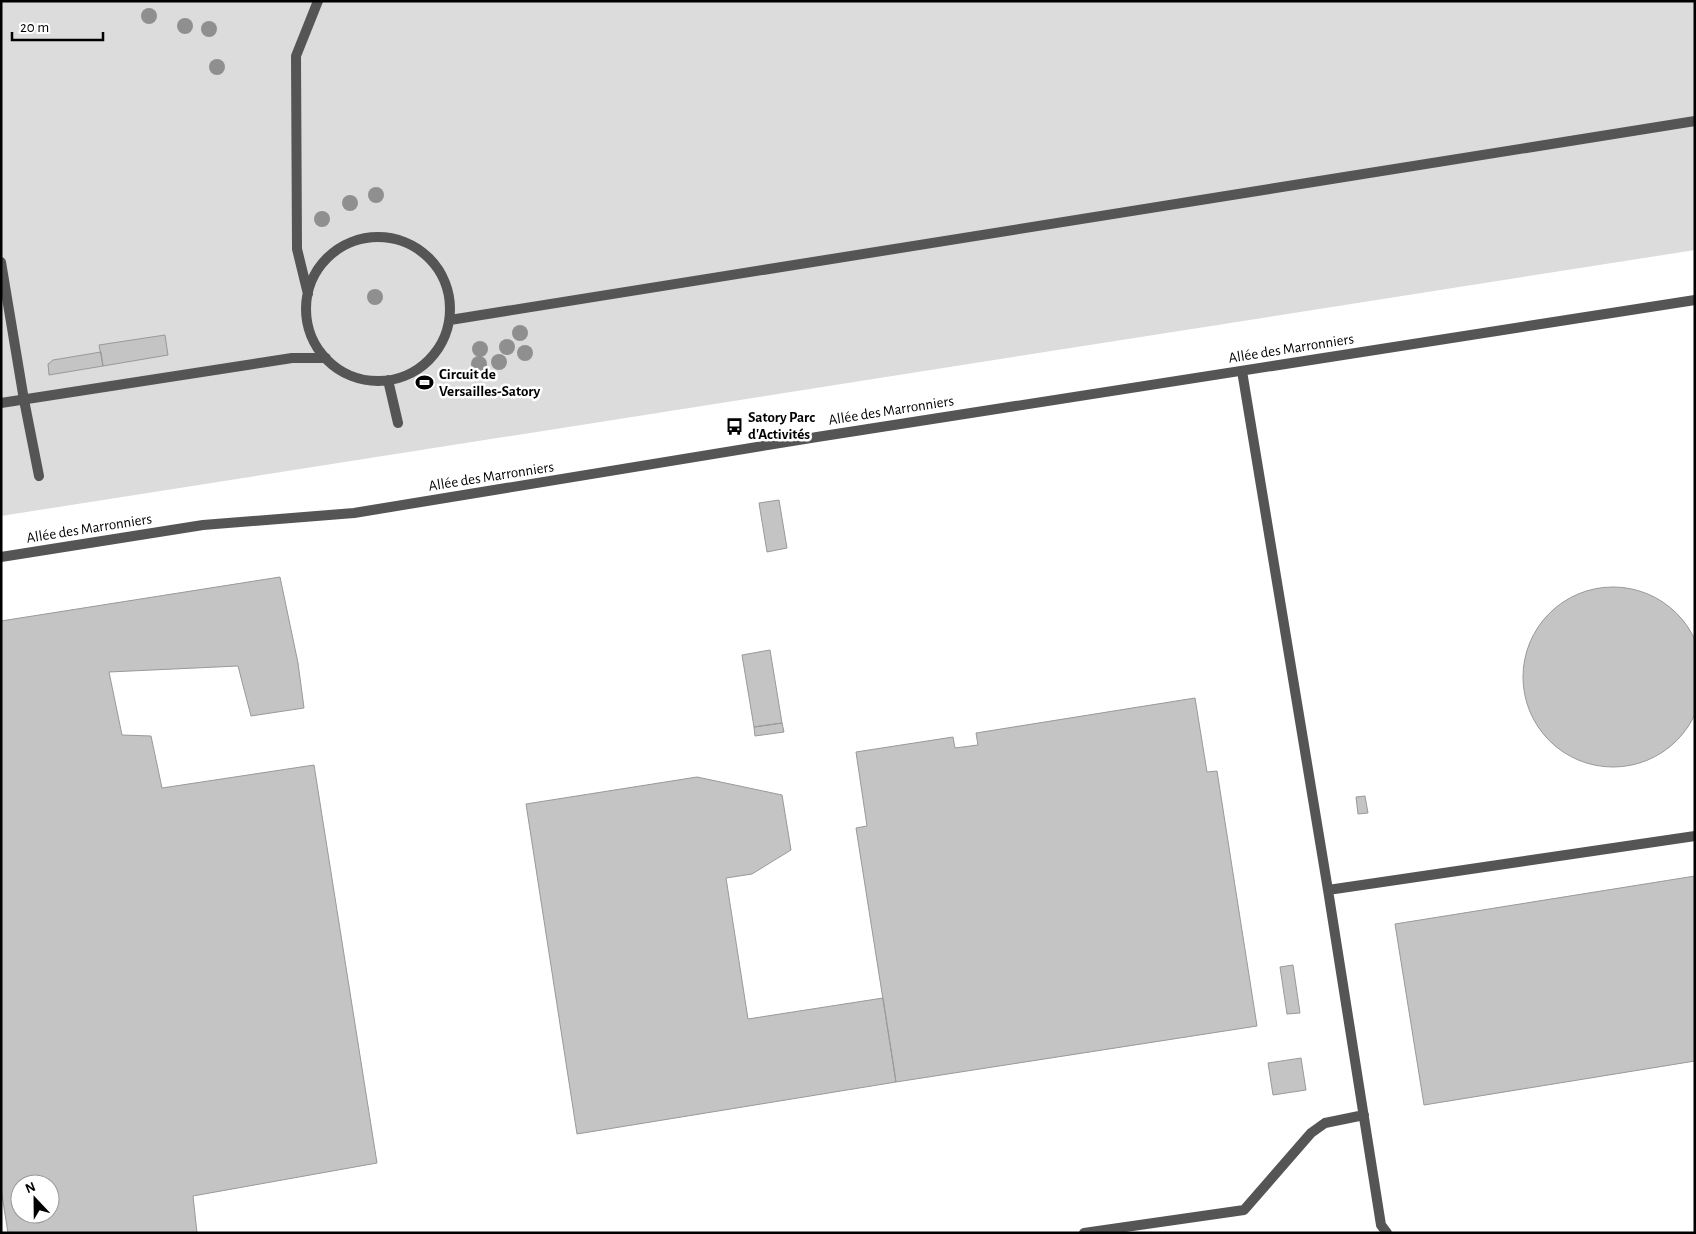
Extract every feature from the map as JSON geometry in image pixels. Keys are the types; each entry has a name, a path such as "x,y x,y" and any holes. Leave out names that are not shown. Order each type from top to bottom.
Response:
{"street":[{"path":"308,294 297,249 296,56 318,1"},
{"path":"450,320 1695,122"},
{"path":"380,236 404,241 425,253 441,272 450,295 450,320 443,342 429,360 410,373 388,380 365,380 344,372 326,358 313,339 306,316 308,294 317,271 333,252 355,241 380,236"},
{"path":"1,262 3,283 39,476"},
{"name":"Allée des Marronniers","path":"1,557 203,525 354,513 817,437 1695,300"},
{"path":"1,403 292,358 326,358"},
{"path":"1242,371 1328,890 1381,1225 1387,1233"},
{"path":"388,380 398,423"},
{"path":"1328,890 1695,836"},
{"path":"1084,1233 1244,1210 1311,1133 1325,1122 1364,1115"}],"shaded area":[{"name":"Circuit de Versailles-Satory","path":"1,1 1695,1 1695,250 1,516"}],"building":[{"path":"165,335 168,355 103,366 99,345"},
{"path":"101,352 103,366 49,375 48,364 53,360"},
{"path":"779,500 787,548 767,552 759,503"},
{"path":"280,577 298,663 304,708 251,716 238,666 109,672 122,735 151,736 162,788 314,765 377,1163 193,1196 197,1233 8,1233 1,1189 1,621"},
{"path":"1613,587 1647,594 1663,602 1682,620 1688,627 1699,651 1703,677 1696,711 1688,727 1670,746 1663,752 1639,763 1613,767 1579,760 1563,752 1544,734 1538,727 1527,703 1523,677 1530,643 1538,627 1556,608 1563,602 1587,591"},
{"path":"770,650 782,723 754,727 742,655"},
{"path":"1195,698 1207,772 1217,771 1257,1026 896,1082 856,828 867,826 856,752 953,737 955,748 978,745 976,733"},
{"path":"782,723 784,732 755,736 754,727"},
{"path":"697,777 782,795 791,850 752,874 726,878 748,1019 883,998 896,1082 577,1134 526,804"},
{"path":"1365,796 1368,813 1358,814 1356,797"},
{"path":"1695,876 1695,1061 1424,1105 1395,924"},
{"path":"1293,965 1300,1013 1287,1014 1280,967"},
{"path":"1301,1058 1306,1090 1273,1095 1268,1063"}],"place":[{"name":"Circuit de Versailles-Satory","path":"425,383"},
{"name":"Satory Parc d'Activités","path":"734,426"}]}
